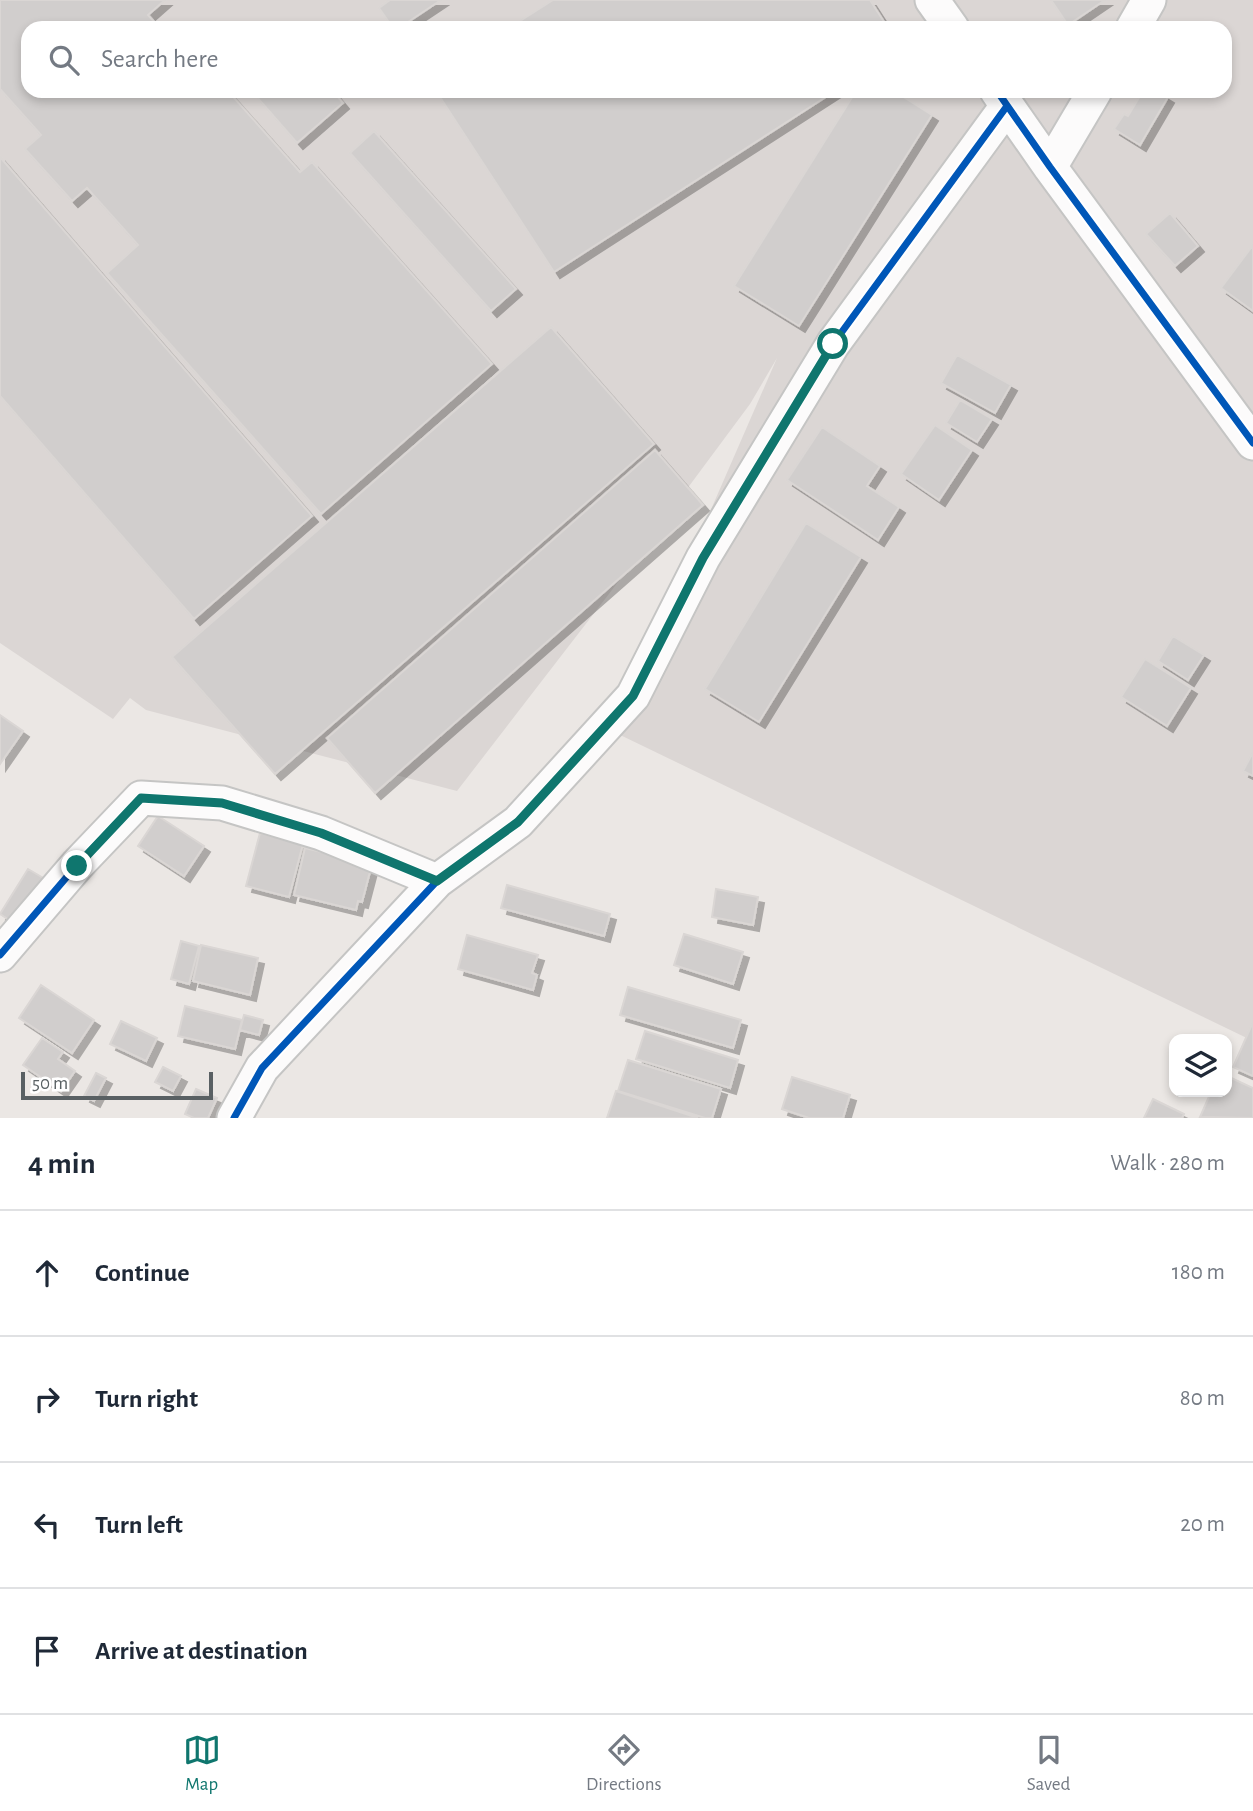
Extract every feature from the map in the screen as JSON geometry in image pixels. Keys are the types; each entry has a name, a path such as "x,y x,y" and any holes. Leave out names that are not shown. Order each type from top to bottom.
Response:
{"street":[{"path":"932,0 947,21"},
{"path":"1137,21 1149,0"},
{"path":"1050,167 1091,98"},
{"path":"234,1118 262,1068 437,881 518,822 633,696 703,558 833,344 1002,99 1253,443"},
{"path":"0,955 77,866 141,798 222,803 321,833 437,881"}],"shaded area":[{"path":"0,0 1253,0 1253,1041 614,732 777,358 750,404 612,590 457,791 146,710 130,698 113,719 0,643"}],"building":[{"path":"0,0 165,0 148,15 154,21 21,21 21,98 234,98 300,172 312,162 492,364 321,514 107,273 138,245 87,188 72,201 25,149 41,135 0,89"},
{"path":"390,0 441,0 410,21 388,21 379,8"},
{"path":"553,0 870,0 884,21 520,21"},
{"path":"1051,0 1105,0 1074,21 1065,21"},
{"path":"258,98 339,98 343,103 297,143"},
{"path":"441,98 824,98 554,272"},
{"path":"852,98 905,98 932,115 799,326 734,286"},
{"path":"1139,98 1167,98 1140,145 1114,129 1124,114 1128,116"},
{"path":"374,131 516,289 491,311 350,153"},
{"path":"0,157 312,516 194,619 0,396"},
{"path":"1170,213 1198,246 1175,266 1146,234"},
{"path":"1253,245 1253,311 1221,288"},
{"path":"551,327 654,444 275,774 172,657"},
{"path":"957,355 1011,385 995,413 941,383"},
{"path":"960,400 992,419 977,442 946,423"},
{"path":"935,425 972,450 939,500 901,474"},
{"path":"822,427 880,466 867,486 899,507 878,540 787,480"},
{"path":"655,450 703,505 375,793 327,738"},
{"path":"806,523 861,557 759,722 705,689"},
{"path":"1173,636 1204,655 1188,680 1158,661"},
{"path":"1145,659 1191,688 1167,726 1121,697"},
{"path":"0,715 23,731 0,764"},
{"path":"1253,752 1253,776 1243,771"},
{"path":"158,816 204,846 184,876 138,846"},
{"path":"260,833 303,844 289,897 246,886"},
{"path":"305,848 372,864 362,902 358,901 356,910 294,895"},
{"path":"28,869 45,879 17,925 0,914"},
{"path":"507,885 610,914 604,936 501,908"},
{"path":"716,889 758,897 753,925 712,917"},
{"path":"684,934 743,952 733,984 674,965"},
{"path":"467,935 538,955 532,973 537,975 533,990 458,969"},
{"path":"181,941 199,946 189,984 171,979"},
{"path":"201,945 258,958 250,995 193,981"},
{"path":"41,985 94,1020 72,1053 19,1018"},
{"path":"628,987 741,1020 733,1048 620,1015"},
{"path":"185,1006 242,1020 235,1049 178,1036"},
{"path":"244,1015 263,1020 259,1035 240,1030"},
{"path":"121,1021 157,1038 146,1061 110,1044"},
{"path":"1253,1022 1253,1076 1233,1067"},
{"path":"645,1031 738,1060 730,1088 636,1059"},
{"path":"42,1038 63,1052 58,1059 75,1071 61,1091 23,1065"},
{"path":"628,1060 721,1089 712,1118 618,1091"},
{"path":"163,1067 181,1076 173,1091 155,1082"},
{"path":"96,1073 106,1078 94,1101 84,1096"},
{"path":"792,1077 850,1095 843,1118 809,1118 782,1109"},
{"path":"1232,1078 1253,1088 1253,1118 1200,1117 1209,1097 1232,1097"},
{"path":"196,1089 217,1098 208,1118 194,1118 185,1114"},
{"path":"616,1091 698,1118 607,1118"},
{"path":"1153,1099 1184,1114 1182,1118 1144,1118"}],"cycle path":[{"path":"1002,98 1253,443"},
{"path":"234,1118 262,1068 437,881 518,822 633,696 703,558 833,344 1007,106"},
{"path":"0,955 77,865 141,798 222,803 321,833 437,881"}],"route":[{"path":"77,866 141,798 222,803 321,833 437,881 518,822 633,696 703,558 833,344"}]}
